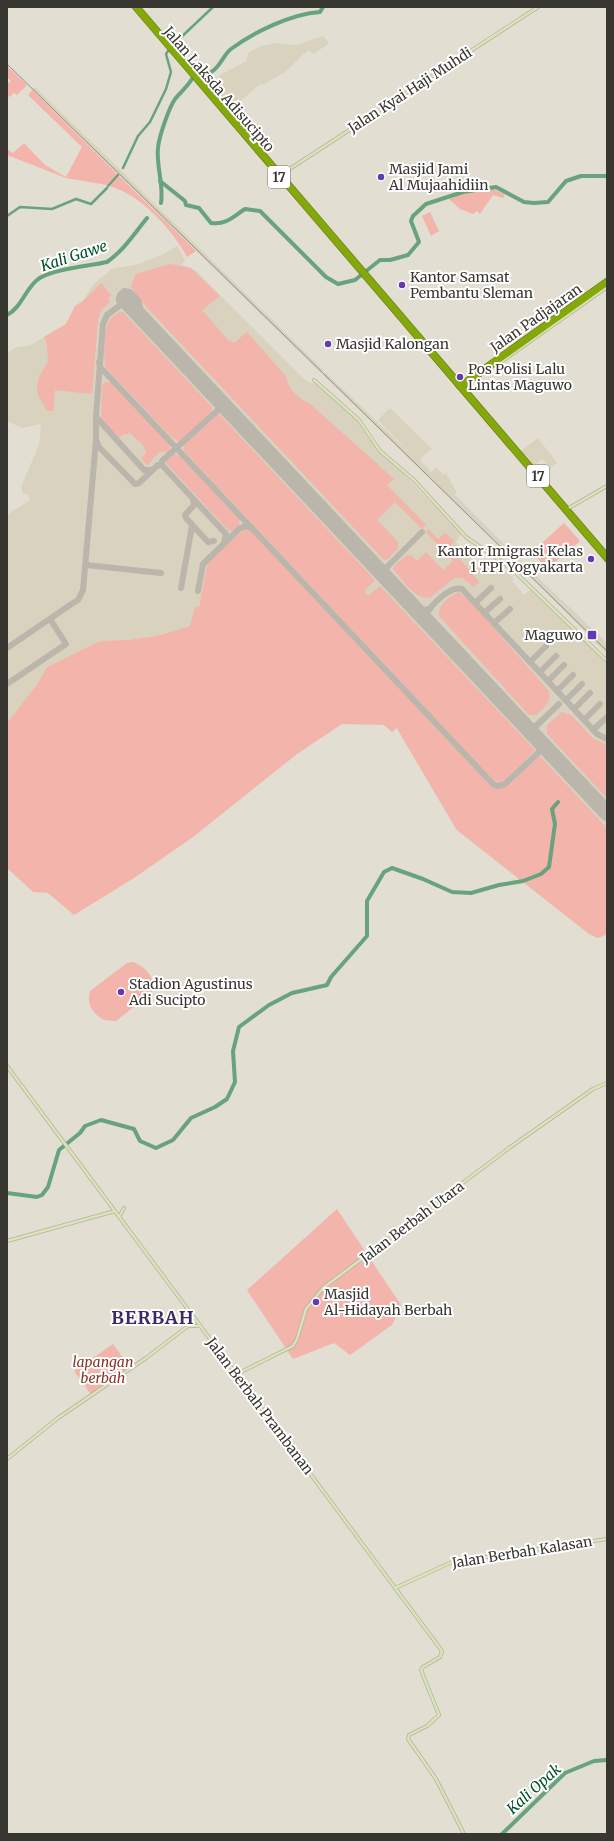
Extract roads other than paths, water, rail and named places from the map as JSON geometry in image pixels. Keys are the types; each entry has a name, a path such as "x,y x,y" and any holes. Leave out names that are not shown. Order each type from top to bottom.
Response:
{"highway":[{"name":"Jalan Laksda Adisucipto","path":"134,7 191,70"},
{"name":"Jalan Laksda Adisucipto","path":"138,7 454,377 460,387"},
{"name":"Jalan Laksda Adisucipto","path":"201,82 282,174 361,269"},
{"name":"Jalan Laksda Adisucipto","path":"369,278 460,387"},
{"name":"Jalan Padjajaran","path":"460,387 607,279"},
{"name":"Jalan Padjajaran","path":"494,363 566,315 607,285"},
{"path":"454,377 461,380 469,380 468,388 470,396"},
{"name":"17","path":"460,387 470,396 607,555"},
{"name":"17","path":"460,387 607,560"}],"street":[{"name":"Jalan Kyai Haji Muhdi","path":"282,174 538,7"},
{"path":"314,380 358,420 380,451 414,480 466,537 512,568 607,661"},
{"path":"567,509 607,486"},
{"name":"Jalan Berbah Prambanan","path":"7,1066 237,1374 442,1654 422,1669 422,1673 439,1715 427,1726 409,1735 408,1740 436,1779 464,1834"},
{"name":"Jalan Berbah Utara","path":"237,1374 291,1347 296,1340 306,1310 323,1288 509,1148 594,1089 607,1083"},
{"path":"119,1217 124,1208"},
{"path":"7,1241 115,1211"},
{"path":"7,1459 58,1418 146,1358 196,1320"},
{"path":"187,1326 201,1326"},
{"name":"Jalan Berbah Kalasan","path":"395,1588 452,1562 607,1539"}],"waterway":[{"path":"176,42 213,7"},
{"path":"161,203 162,189 158,162 160,137 175,99 189,84 196,72 204,74 214,70 231,49 262,30 297,16 320,12 323,7"},
{"path":"123,168 138,136 150,122 166,89 171,72 166,54 168,51"},
{"path":"108,186 118,175"},
{"path":"160,181 185,201 186,205 199,208 211,223 225,222 245,209 260,211 326,277 338,284 355,280 380,260 390,260 408,255 419,242 411,221 413,216 426,204 463,192 496,187 524,202 548,202 566,181 581,176 607,176"},
{"path":"7,216 20,207 52,209 76,199 91,204 107,188"},
{"name":"Kali Gawe","path":"7,315 16,308 33,284 43,276 60,271 107,262 124,247 147,218"},
{"path":"7,1193 37,1197 42,1195 48,1187 59,1150 80,1133 85,1126 101,1120 134,1129 140,1141 156,1148 173,1140 191,1118 215,1107 227,1099 235,1082 233,1051 239,1027 269,1005 292,993 327,985 331,977 367,936 367,901 384,872 392,868 423,879 452,892 471,893 499,885 523,881 541,874 549,867 555,824 552,809 558,802"},
{"name":"Kali Opak","path":"502,1834 565,1773 594,1761 607,1760"}],"railway":[{"path":"7,64 607,651"}],"place":[{"name":"Masjid Jami Al Mujaahidiin","path":"381,177"},
{"name":"Kantor Samsat Pembantu Sleman","path":"402,285"},
{"name":"Masjid Kalongan","path":"328,344"},
{"name":"Pos Polisi Lalu Lintas Maguwo","path":"460,377"},
{"name":"Kantor Imigrasi Kelas 1 TPI Yogyakarta","path":"591,559"},
{"name":"Maguwo","path":"592,635"},
{"name":"Stadion Agustinus Adi Sucipto","path":"121,992"},
{"name":"Masjid Al-Hidayah Berbah","path":"316,1302"}],"district":[{"name":"BERBAH","path":"153,1318"}],"park label":[{"name":"lapangan berbah","path":"103,1370"}]}
